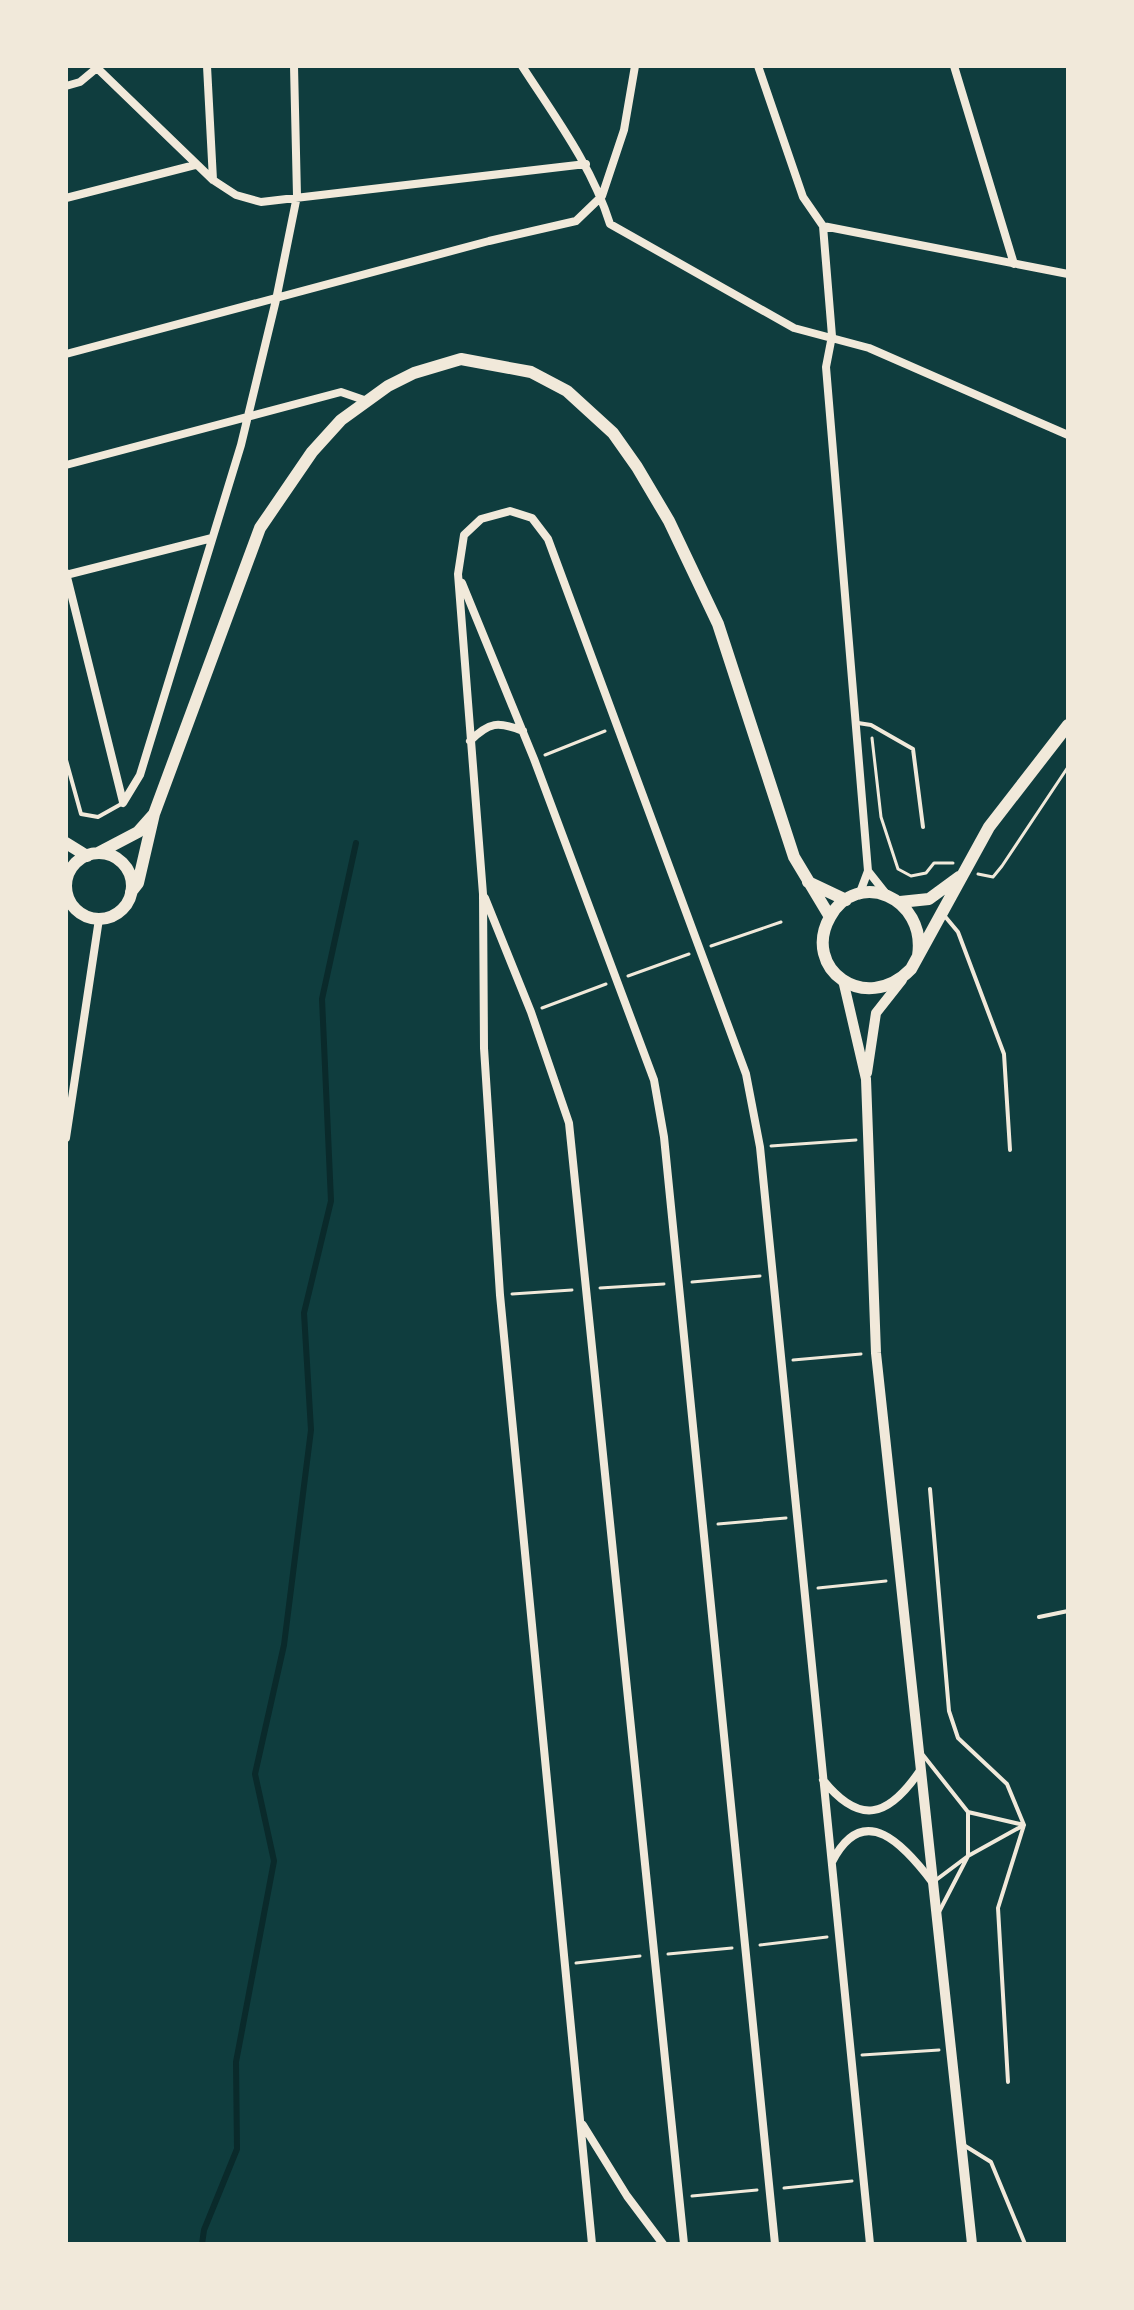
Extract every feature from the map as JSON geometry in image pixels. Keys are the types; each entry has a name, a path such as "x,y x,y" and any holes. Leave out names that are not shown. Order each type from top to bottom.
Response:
{"main road":[{"path":"154,814 138,832 70,870 66,892 78,912 99,919 120,911 138,883 154,814 260,528 312,452 341,420 401,379 438,364 461,359 489,362 531,372 567,391 613,433 669,521 713,611 786,836 805,880 830,917"},
{"path":"918,956 918,926 900,902 887,896 859,895 846,900 830,917 824,930 826,958 843,980 857,987 880,989 894,985 911,969 989,827 1068,725"},
{"path":"66,843 92,855 119,861 131,880 131,892"},
{"path":"900,902 929,899 964,871"},
{"path":"805,880 846,900"}],"street":[{"path":"207,66 213,180"},
{"path":"123,803 140,775 248,419 276,300 297,196 294,66"},
{"path":"522,66 586,164 602,196 610,224 794,328 869,348 1068,435"},
{"path":"66,354 576,221 602,196 624,130 635,66"},
{"path":"758,66 803,197 823,226 832,336 826,367 868,871 859,895"},
{"path":"954,66 1014,264"},
{"path":"66,86 97,67 213,180 236,195 261,202 586,164"},
{"path":"66,198 195,165"},
{"path":"823,226 1068,274"},
{"path":"66,465 341,392 367,401"},
{"path":"592,2244 500,1295 484,1048 483,894 458,574 464,535 481,519 510,511 532,518 548,539 746,1074 760,1147 794,1517 870,2244"},
{"path":"123,803 66,574 212,538"},
{"path":"458,574 534,759 654,1080 664,1137 775,2244"},
{"path":"470,741 486,725 500,722 523,731"},
{"path":"868,871 887,896"},
{"path":"483,894 531,1012 569,1123 684,2244"},
{"path":"66,1138 99,919"},
{"path":"911,969 876,1013 866,1079 876,1353 972,2244"},
{"path":"843,980 866,1079"},
{"path":"822,1780 841,1803 864,1812 886,1808 902,1798 919,1772"},
{"path":"832,1863 841,1844 856,1833 881,1832 907,1848 933,1883"},
{"path":"581,2121 627,2196 663,2244"}],"lane":[{"path":"855,723 871,725 913,749 923,827"},
{"path":"66,760 81,814 98,817 123,803"},
{"path":"942,912 958,932 1004,1054 1010,1150"},
{"path":"930,1489 949,1711 958,1738 1007,1784 1024,1825 998,1908 1008,2082"},
{"path":"1039,1617 1068,1611"},
{"path":"917,1747 968,1812 968,1856 936,1916"},
{"path":"968,1812 1024,1825"},
{"path":"933,1883 968,1856 1024,1825"},
{"path":"960,2142 991,2162 1025,2244"}],"path":[{"path":"871,725 881,817 898,869 911,876 926,873 934,863 947,861 964,871 993,877 1068,767"},
{"path":"534,759 617,726"},
{"path":"531,1012 781,922"},
{"path":"760,1147 868,1140"},
{"path":"500,1295 772,1275"},
{"path":"780,1361 876,1353"},
{"path":"702,1525 794,1517"},
{"path":"802,1589 900,1579"},
{"path":"563,1964 839,1936"},
{"path":"852,2055 950,2050"}],"waterway":[{"path":"202,2244 204,2230 237,2149 236,2062 274,1861 255,1774 284,1645 311,1430 304,1313 331,1201 322,999 356,843"}]}
